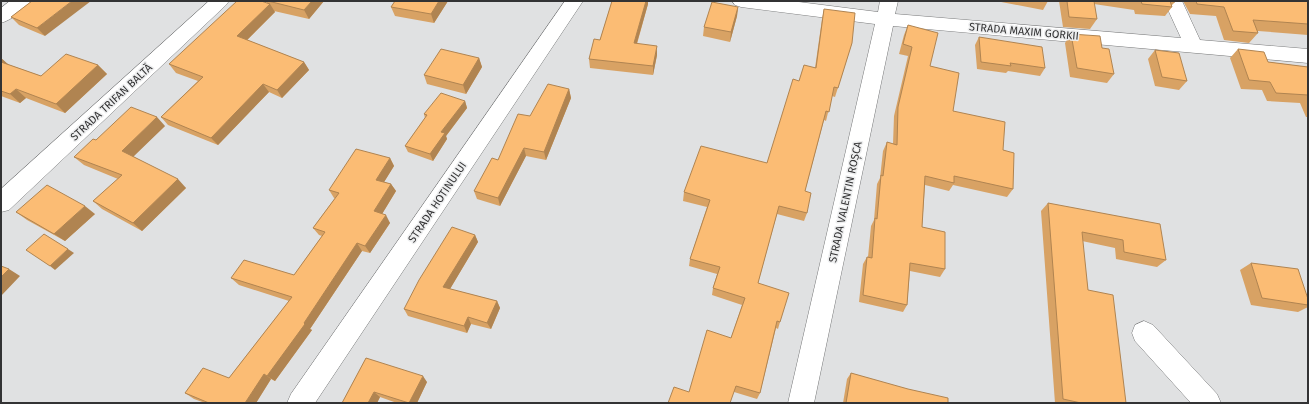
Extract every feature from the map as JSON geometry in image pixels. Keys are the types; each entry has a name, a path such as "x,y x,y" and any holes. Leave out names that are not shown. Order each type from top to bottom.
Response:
{"street":[{"path":"1,17 22,1"},
{"name":"STRADA TRIFAN BALTĂ","path":"1,203 220,1"},
{"name":"STRADA HOTINULUI","path":"300,403 574,1"},
{"name":"STRADA MAXIM GORKII","path":"741,1 887,10 1194,46 1308,56"},
{"path":"1173,1 1194,46"},
{"name":"STRADA VALENTIN ROȘCA","path":"801,403 887,10"},
{"path":"1144,333 1208,403"}],"building":[{"path":"32,1 72,1 37,28 11,17"},
{"path":"237,1 261,1 270,4 237,36 304,62 277,90 263,84 211,138 161,117 203,77 169,64"},
{"path":"268,1 312,1 304,10"},
{"path":"395,1 439,1 431,14 391,7"},
{"path":"612,1 646,1 634,43 657,46 653,66 589,59 594,39 600,40"},
{"path":"1067,1 1094,1 1097,19 1069,17"},
{"path":"1141,1 1170,1 1172,7 1142,4"},
{"path":"1196,1 1308,1 1308,24 1253,20 1258,33 1233,31 1224,7 1197,4"},
{"path":"712,2 738,7 731,32 704,27"},
{"path":"824,9 855,13 852,43 838,88 834,87 829,112 826,111 805,191 811,193 807,213 779,206 758,283 789,293 780,322 777,321 760,393 736,386 730,403 668,403 674,387 689,392 707,330 731,338 745,298 713,288 720,267 690,259 710,200 684,192 701,146 767,163 793,79 799,81 804,65 816,68"},
{"path":"908,25 938,33 930,66 959,73 953,111 1005,122 1003,150 1014,153 1013,189 954,176 954,183 925,176 922,227 945,232 945,269 910,263 907,305 863,295 867,257 872,258 875,218 877,219 881,175 883,176 887,142 897,145 898,107 912,47 903,44"},
{"path":"1071,34 1100,36 1102,48 1109,49 1114,74 1077,68"},
{"path":"979,37 1042,47 1045,68 1010,63 1011,66 981,62"},
{"path":"441,49 479,58 463,85 424,75"},
{"path":"1238,49 1264,52 1268,62 1308,67 1308,95 1276,93 1270,82 1249,80"},
{"path":"1155,50 1179,53 1187,81 1162,77"},
{"path":"66,54 98,65 56,104 16,89 10,94 1,91 1,62 41,76"},
{"path":"548,84 569,89 544,152 524,148 498,198 474,191 492,158 498,160 518,114 530,116"},
{"path":"441,93 465,101 441,132 445,133 430,154 405,146 427,115 424,114"},
{"path":"131,107 157,117 122,151 178,179 133,223 93,201 122,175 74,157 93,139 96,140"},
{"path":"356,149 390,158 376,180 391,184 374,211 386,215 365,246 357,243 304,323 305,324 267,376 264,374 245,403 209,403 185,393 203,368 229,378 292,297 231,278 244,260 294,275 325,232 313,228 339,193 329,190"},
{"path":"47,185 85,206 54,234 16,212"},
{"path":"1048,203 1160,224 1166,260 1124,252 1123,240 1082,232 1088,290 1113,295 1126,403 1081,403 1063,399"},
{"path":"452,227 475,235 443,287 497,301 487,323 468,317 464,326 404,309 419,280"},
{"path":"44,234 68,249 50,266 26,250"},
{"path":"1251,263 1298,269 1308,299 1308,305 1262,298"},
{"path":"1,266 9,269 1,277"},
{"path":"366,358 423,376 409,403 374,392 368,403 342,403"},
{"path":"851,373 908,389 948,398 948,403 846,403"}]}
